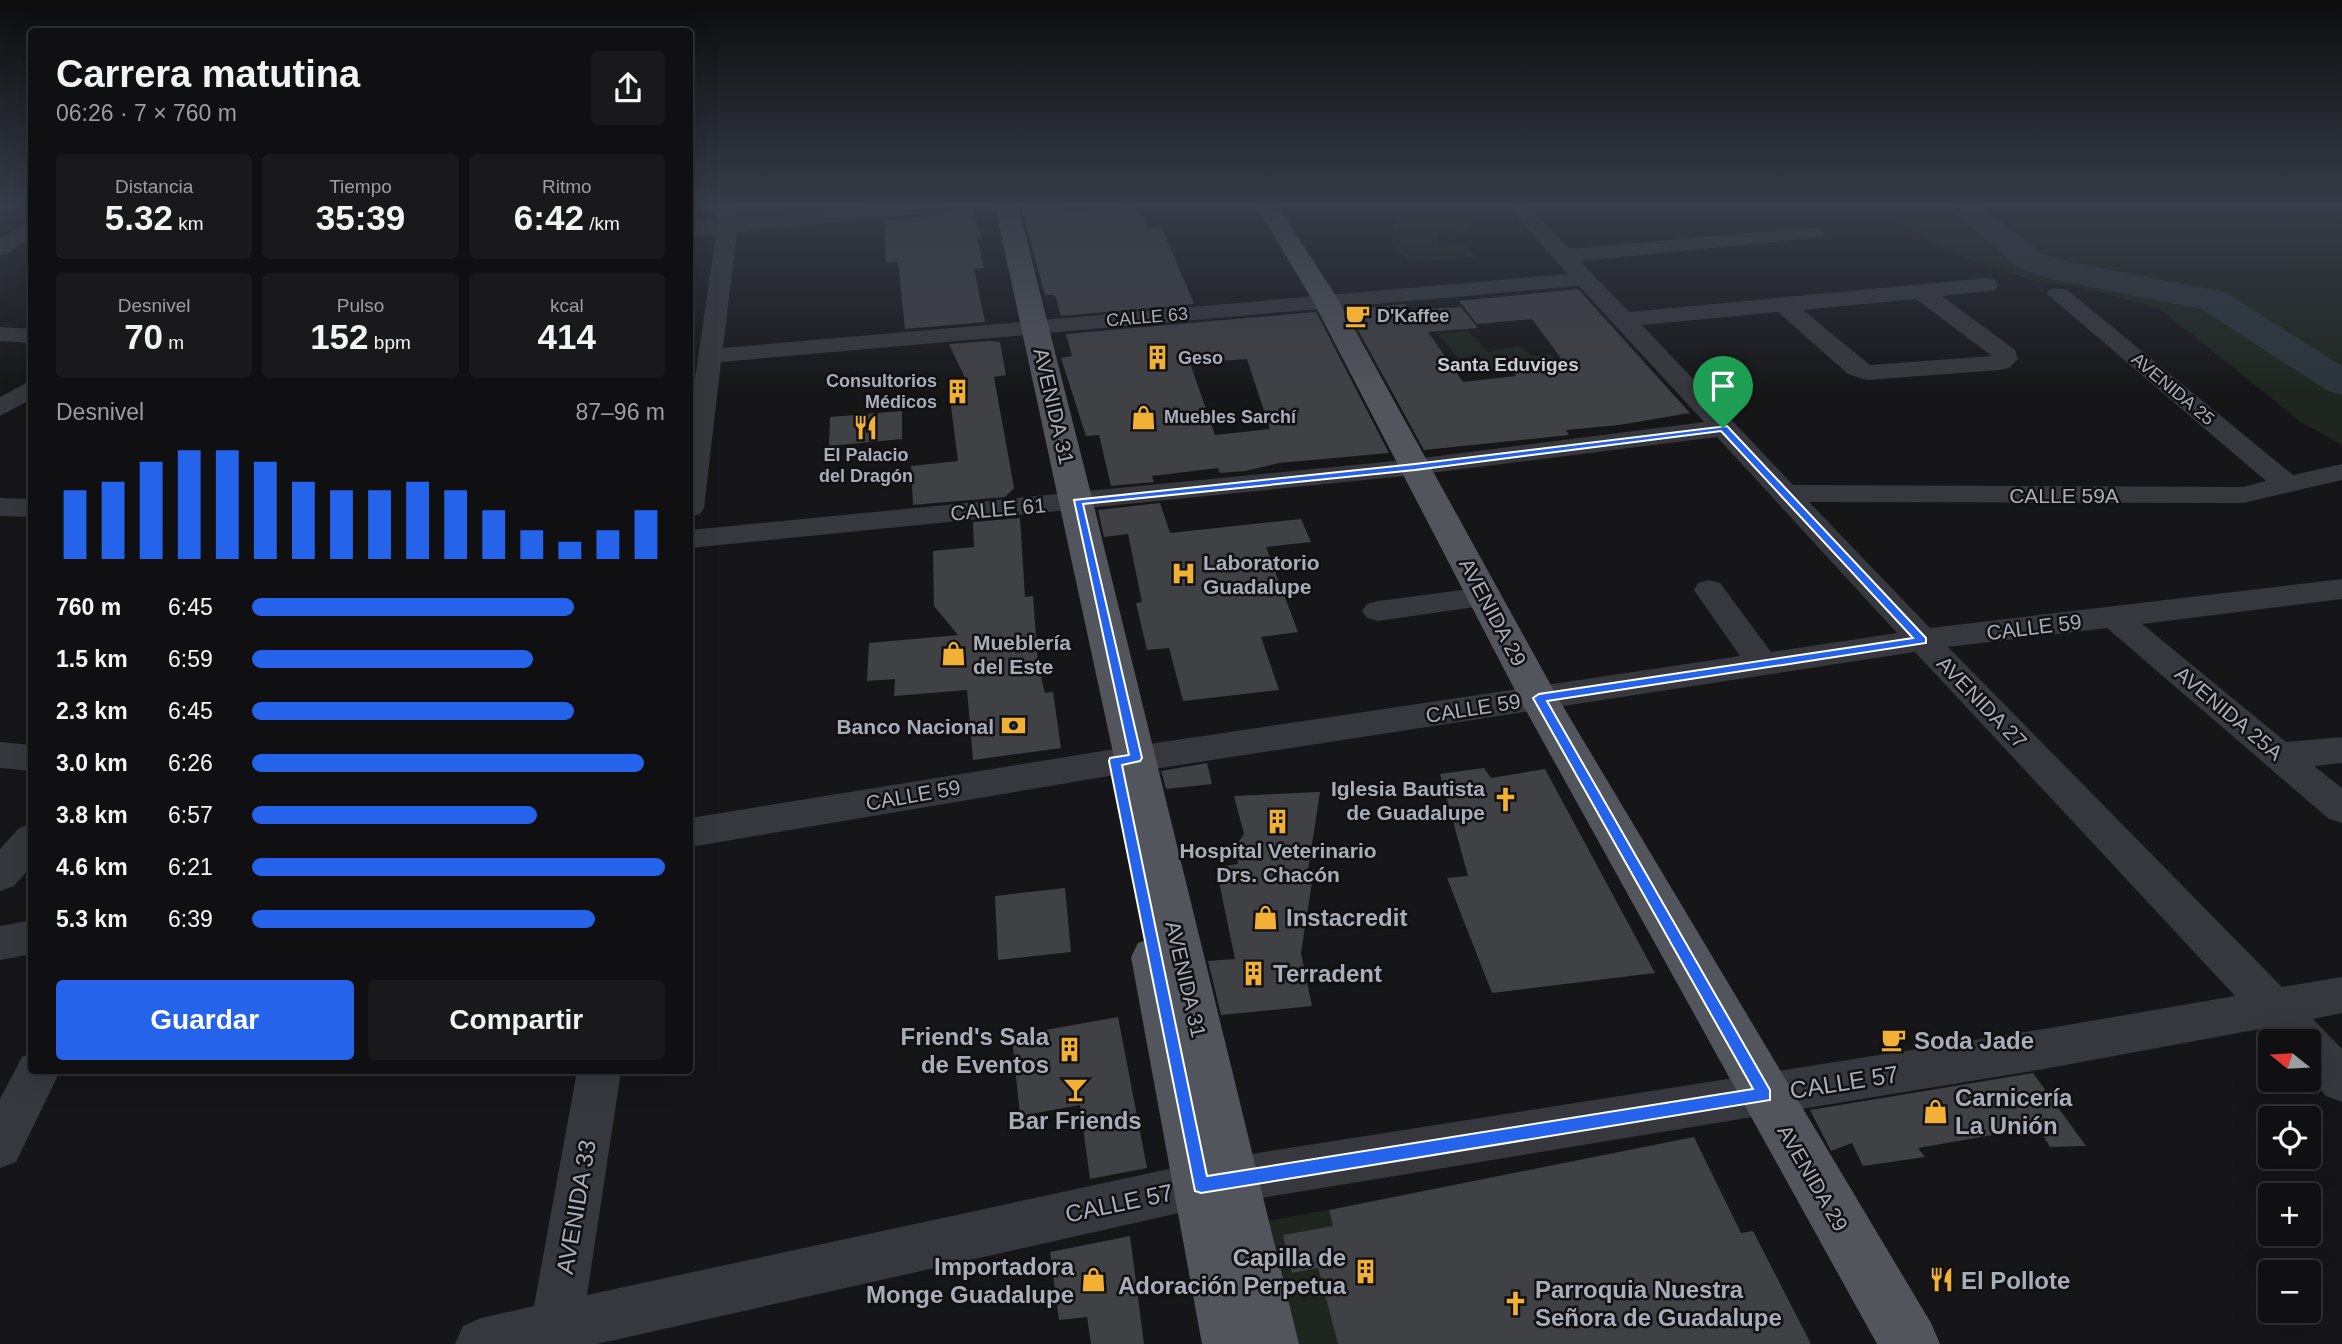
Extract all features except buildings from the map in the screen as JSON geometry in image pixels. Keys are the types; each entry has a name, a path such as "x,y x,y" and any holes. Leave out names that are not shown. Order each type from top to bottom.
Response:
{"main road":[{"name":"AVENIDA 31","path":"1011,269 1027,328"},
{"name":"AVENIDA 31","path":"1017,269 1065,503 1125,760 1217,1183 1269,1344"},
{"name":"AVENIDA 29","path":"1306,269 1326,301 1539,698 1910,1344"},
{"name":"AVENIDA 31","path":"1217,1183 1232,1344"}],"street":[{"path":"693,445 710,356 702,323 715,269"},
{"name":"AVENIDA 27","path":"1573,269 1922,640 2295,1029"},
{"name":"CALLE 63","path":"710,356 1583,279"},
{"path":"1623,320 1987,285"},
{"path":"1785,306 1857,369 1878,374 2000,363 2006,355 1922,292"},
{"name":"AVENIDA 25","path":"2058,294 2288,485"},
{"path":"0,334 28,336"},
{"path":"0,408 28,390"},
{"path":"0,408 28,409"},
{"name":"CALLE 61","path":"693,538 1415,467 1723,428"},
{"name":"CALLE 59A","path":"1784,493 2242,495 2342,472"},
{"path":"0,507 28,508"},
{"name":"CALLE 59","path":"693,832 1125,760 1922,640 2342,589"},
{"path":"1709,590 1763,664"},
{"path":"1378,611 1485,597"},
{"name":"AVENIDA 25A","path":"2115,618 2342,809"},
{"path":"2280,755 2342,750"},
{"path":"0,755 28,758"},
{"path":"0,875 28,843"},
{"path":"0,943 28,938"},
{"name":"CALLE 57","path":"481,1344 554,1336 1217,1183 1765,1095 2277,1009 2342,995"},
{"name":"AVENIDA 27","path":"2321,1058 2342,1081"},
{"path":"0,1146 36,1074"},
{"name":"AVENIDA 33","path":"554,1336 598,1074"}],"shaded area":[{"path":"1997,269 2342,269 2342,445 2301,422 2160,309 2093,290 2032,280"},
{"path":"1467,330 1488,352 1518,346 1534,356 1551,354 1557,361 1488,370 1478,354 1459,360 1439,334"},
{"path":"1329,1210 1333,1226 1283,1235 1292,1273 1318,1268 1338,1344 1283,1344 1256,1223"}],"waterway":[{"path":"2050,269 2212,300 2342,383"}],"place":[{"name":"D'Kaffee","path":"1357,316"},
{"name":"Geso","path":"1158,358"},
{"name":"Consultorios Médicos","path":"957,391"},
{"name":"Muebles Sarchí","path":"1144,417"},
{"name":"El Palacio del Dragón","path":"866,428"},
{"name":"Laboratorio Guadalupe","path":"1183,574"},
{"name":"Mueblería del Este","path":"953,654"},
{"name":"Banco Nacional","path":"1014,726"},
{"name":"Iglesia Bautista de Guadalupe","path":"1505,800"},
{"name":"Hospital Veterinario Drs. Chacón","path":"1278,821"},
{"name":"Instacredit","path":"1266,917"},
{"name":"Terradent","path":"1253,973"},
{"name":"Soda Jade","path":"1894,1040"},
{"name":"Friend's Sala de Eventos","path":"1069,1050"},
{"name":"Bar Friends","path":"1075,1089"},
{"name":"Carnicería La Unión","path":"1935,1111"},
{"name":"Capilla de Adoración Perpetua","path":"1366,1271"},
{"name":"Importadora Monge Guadalupe","path":"1094,1280"},
{"name":"El Pollote","path":"1941,1280"},
{"name":"Parroquia Nuestra Señora de Guadalupe","path":"1515,1303"}],"district":[{"name":"Santa Eduviges","path":"1508,364"}],"route":[{"path":"1723,428 1922,640 1539,698 1765,1095 1201,1185 1115,761 1136,758 1077,502 1415,467 1723,428"}]}
